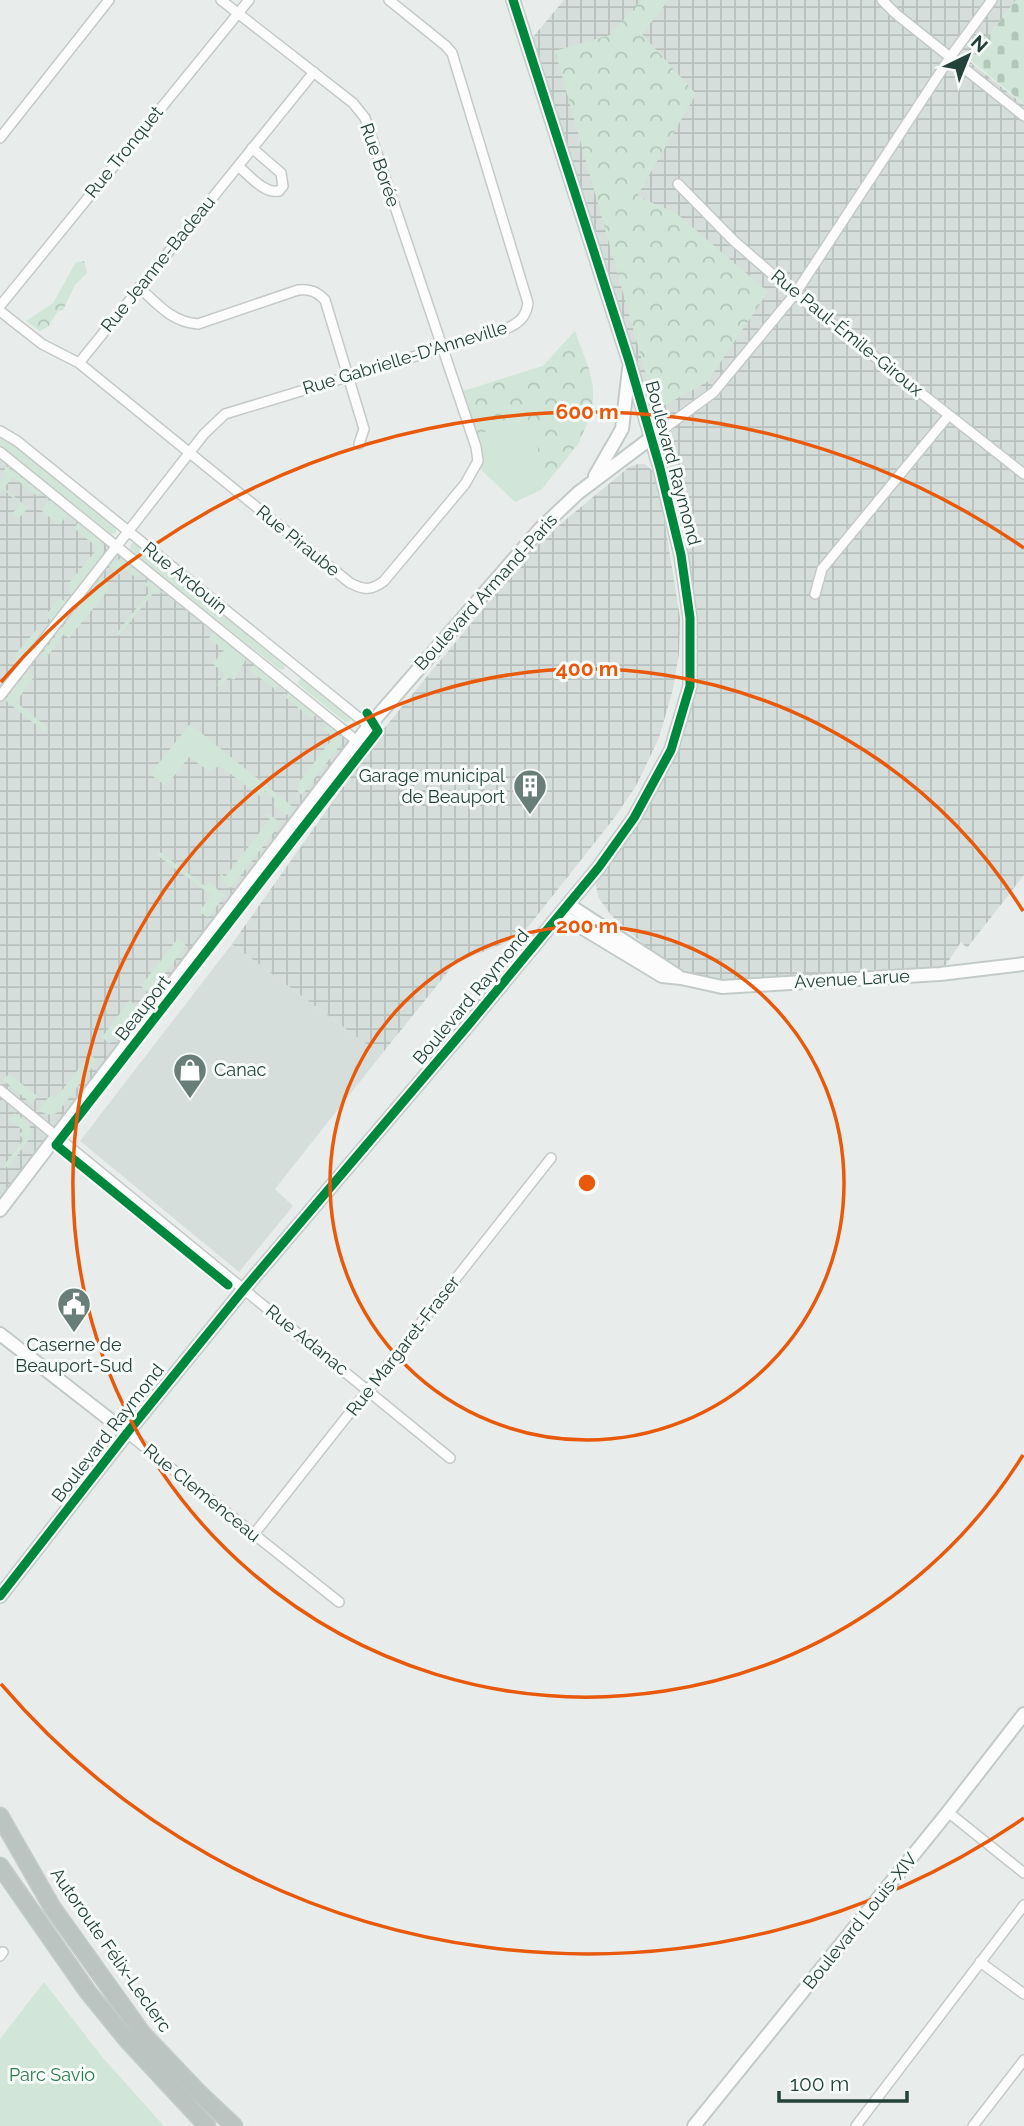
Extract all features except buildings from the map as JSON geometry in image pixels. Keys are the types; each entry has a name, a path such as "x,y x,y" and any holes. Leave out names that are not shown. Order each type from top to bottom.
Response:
{"highway":[{"name":"Autoroute Félix-Leclerc","path":"0,1816 52,1907 142,2033 234,2126"},
{"name":"Autoroute Félix-Leclerc","path":"0,1866 88,1992 128,2041 207,2126"}],"street":[{"path":"0,138 109,0"},
{"name":"Rue Borée","path":"221,0 353,103 365,118 442,348"},
{"name":"Rue Tronquet","path":"0,306 249,0"},
{"name":"Rue Gabrielle-D'Anneville","path":"0,696 3,685 204,434 225,414 516,324 526,313 528,303 452,53 389,0"},
{"name":"Boulevard Raymond","path":"0,1596 244,1289 565,910 634,818 671,750 691,686 690,618 681,555 629,361 513,0"},
{"path":"882,0 1024,116"},
{"name":"Boulevard Armand-Paris","path":"0,1210 369,726 524,546 590,483 714,392 795,294 951,56 992,0"},
{"name":"Rue Jeanne-Badeau","path":"79,363 314,72"},
{"path":"238,166 272,192 279,191 283,186 281,173 252,148"},
{"name":"Rue Paul-Émile-Giroux","path":"678,184 734,241 795,294 1024,474"},
{"path":"139,288 172,317 198,324 298,290 313,290 325,300 364,429 359,444"},
{"name":"Rue Piraube","path":"0,311 42,344 79,363 349,583 370,590 384,581 465,484 478,461 476,447 442,348"},
{"path":"590,483 622,429 629,361"},
{"path":"815,594 822,569 949,415"},
{"name":"Rue Ardouin","path":"0,431 17,441 369,726"},
{"name":"Rue Ardouin","path":"0,452 358,741"},
{"name":"Avenue Larue","path":"565,910 662,976 722,987 940,974 1024,964"},
{"name":"Rue Adanac","path":"0,1090 450,1458"},
{"name":"Rue Margaret-Fraser","path":"254,1534 551,1158"},
{"name":"Rue Clemenceau","path":"0,1334 338,1602"},
{"name":"Boulevard Louis-XIV","path":"694,2126 1024,1714"},
{"path":"948,1812 1024,1873"},
{"path":"856,2126 1024,1905"},
{"path":"980,1962 1024,1994"},
{"path":"973,2126 1024,2060"}],"shaded area":[{"path":"564,0 1016,0 969,61 1024,105 1024,875 967,948 961,942 940,974 722,987 681,978 611,915 598,897 596,885 599,867 671,750 690,686 690,618 672,517 527,44"},
{"path":"0,452 357,741 0,1210"},
{"path":"645,464 652,470 660,492 680,618 679,654 673,689 659,738 636,786 615,817 520,937 455,963 381,1055 232,944 386,726 527,556 545,537 629,467"},
{"path":"232,944 381,1055 275,1189 293,1206 239,1272 80,1141"}],"green space":[{"path":"641,0 669,0 642,34 696,94 637,196 676,213 768,292 707,382 656,410 555,51 610,35"},
{"path":"1016,0 1024,0 1024,104 970,60"},
{"path":"84,261 87,273 75,285 63,310 58,311 48,327 40,331 26,321 53,303 76,262"},
{"path":"575,331 593,387 593,408 579,443 541,490 515,502 476,465 478,460 457,393 543,366"},
{"path":"575,331 591,375 593,404 577,444 541,490 536,423 474,434 461,392 543,366"},
{"path":"0,437 116,528 116,533 111,534 0,446"},
{"path":"6,466 40,492 37,496 13,477 4,488 28,508 18,519 12,514 20,504 3,489 0,492 0,482 5,475 3,473"},
{"path":"49,500 68,514 59,525 41,510"},
{"path":"78,523 96,536 102,545 103,555 72,594 69,583 98,548 74,528"},
{"path":"134,543 285,664 284,669 280,670 130,550 131,544"},
{"path":"122,559 141,574 135,577 125,569 118,575 109,567 115,560"},
{"path":"101,577 108,583 109,589 69,638 64,634 46,658 41,655"},
{"path":"148,580 162,592 154,592 119,636 116,634 151,590 145,585"},
{"path":"59,598 66,602 51,622 46,615"},
{"path":"37,629 42,633 19,663 14,656"},
{"path":"213,632 246,659 234,680 229,677 220,687 217,685 225,674 213,664 224,650 209,638"},
{"path":"254,665 279,685 276,690 249,670"},
{"path":"28,671 34,677 16,702 48,728 45,732 5,700"},
{"path":"299,679 303,679 350,716 350,721 345,722 298,684"},
{"path":"288,693 316,715 311,718 285,697"},
{"path":"190,724 293,807 287,815 273,805 276,800 265,791 261,797 220,766 209,771 189,757 166,786 150,774"},
{"path":"328,724 339,735 341,744 302,795 298,791 299,782 333,738 324,729"},
{"path":"269,814 281,823 231,888 221,880 220,873 225,877 270,819 265,815"},
{"path":"160,852 205,886 209,882 225,896 208,917 199,912 211,895 157,855"},
{"path":"178,938 186,946 149,993 141,986"},
{"path":"130,1000 138,1008 109,1044 102,1037"},
{"path":"90,1054 97,1061 59,1111 49,1115 39,1110 48,1098 53,1095 57,1097"},
{"path":"9,1074 36,1095 32,1104 3,1080"},
{"path":"15,1113 29,1124 32,1135 8,1168 4,1165 24,1139 19,1135 23,1130 10,1120"},
{"name":"Parc Savio","path":"44,1982 103,2058 164,2126 0,2126 0,2039"}],"cycle path":[{"path":"0,1596 244,1289 599,867 634,818 671,750 690,686 690,618 681,555 660,468 629,361 513,0"},
{"name":"Beauport","path":"228,1285 56,1145 378,731 367,713"}],"place":[{"name":"Garage municipal de Beauport","path":"530,816"},
{"name":"Canac","path":"190,1100"},
{"name":"Caserne de Beauport-Sud","path":"74,1334"}]}
